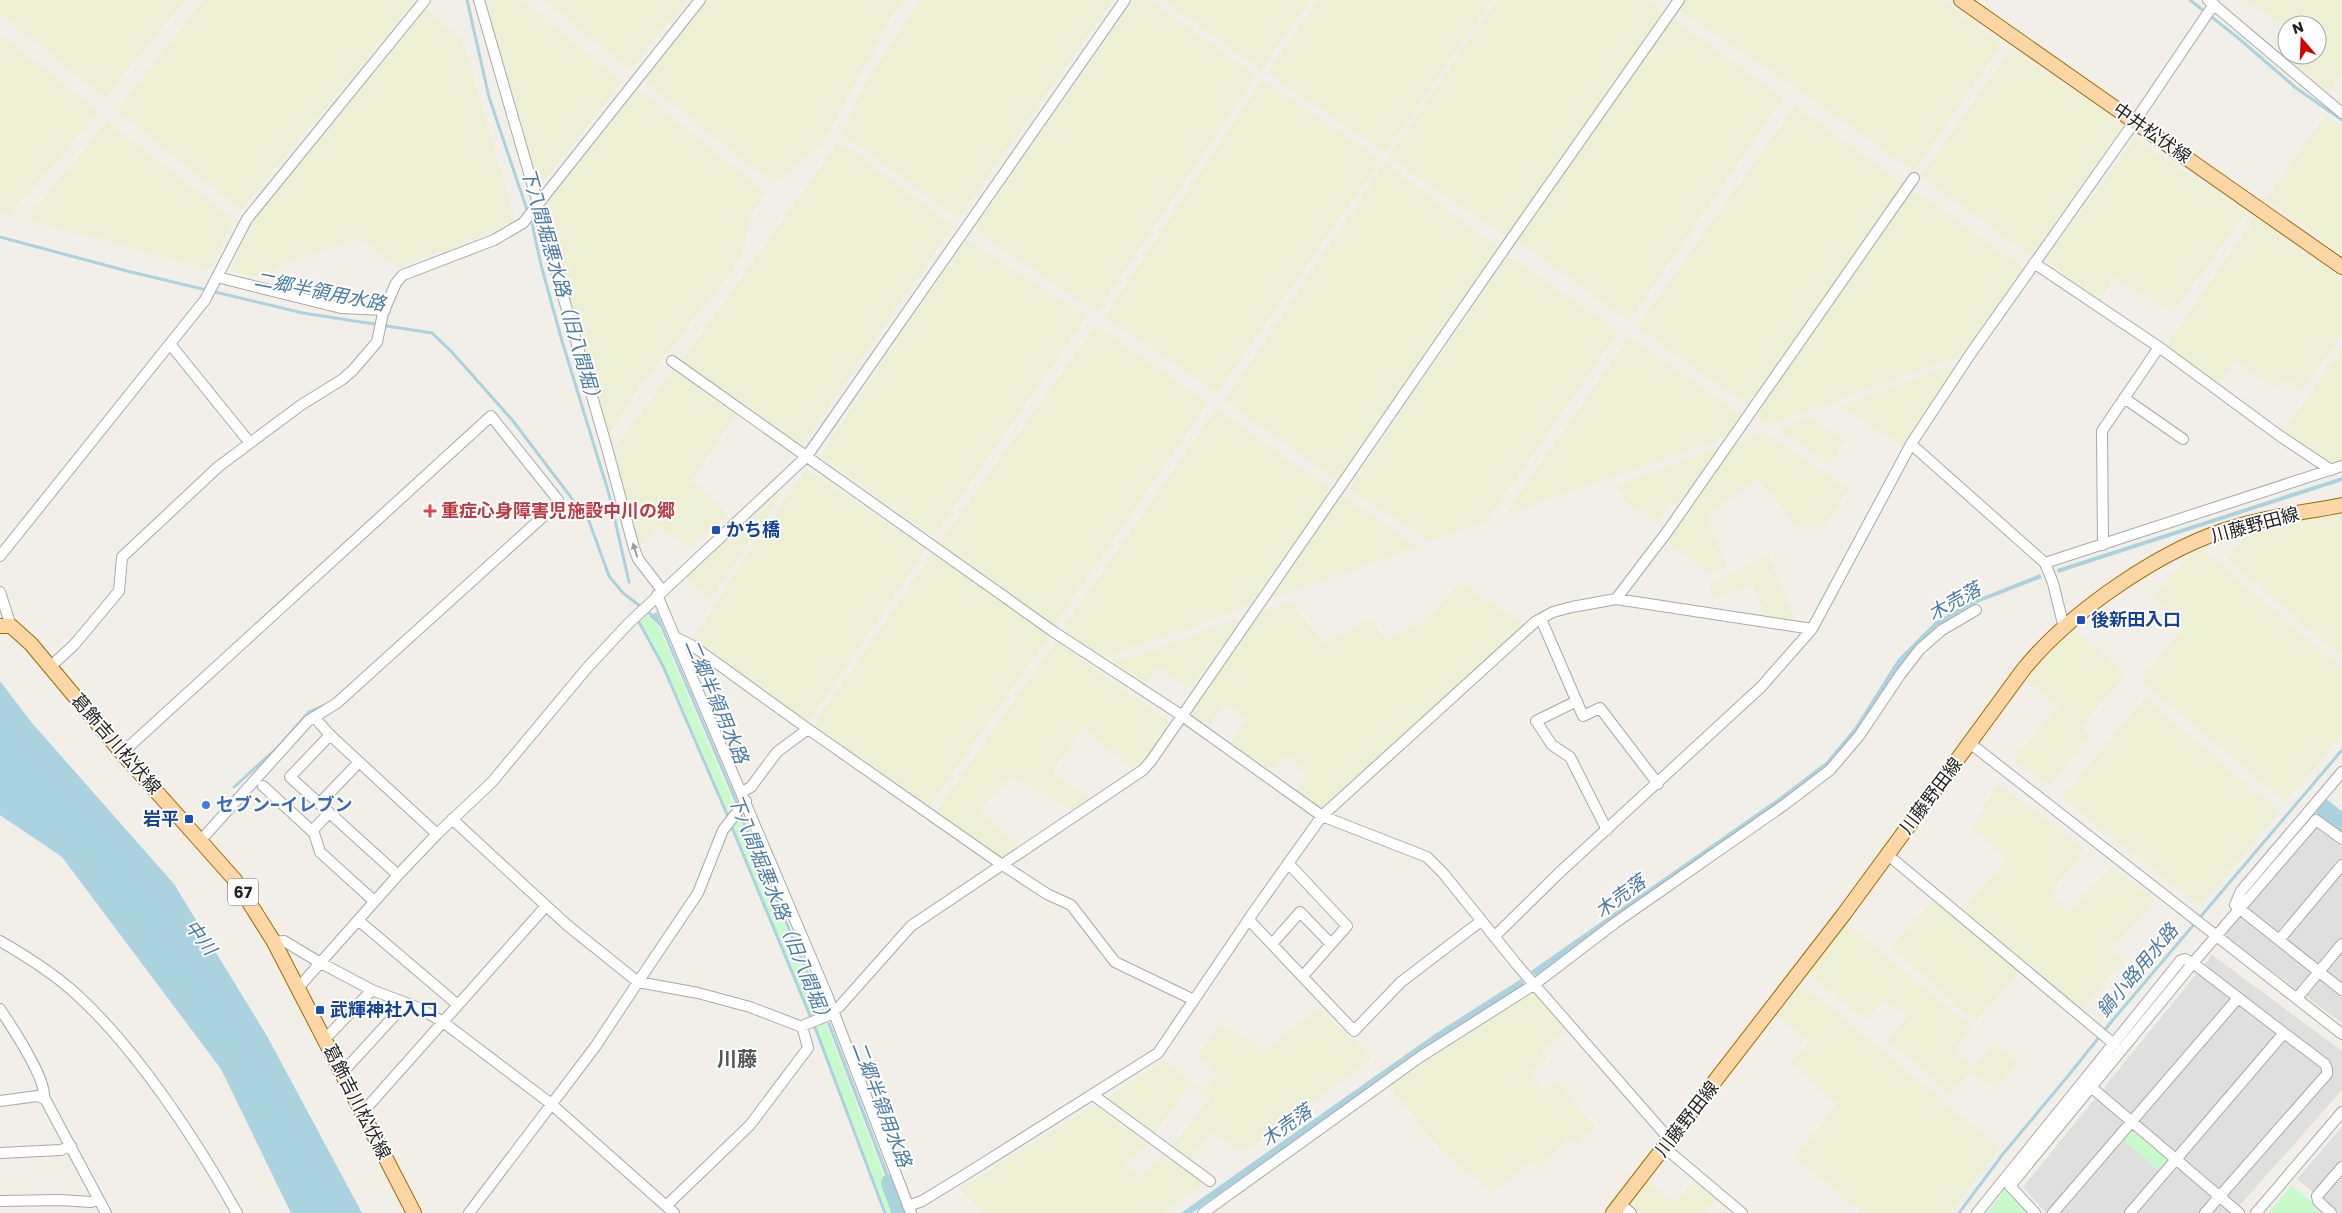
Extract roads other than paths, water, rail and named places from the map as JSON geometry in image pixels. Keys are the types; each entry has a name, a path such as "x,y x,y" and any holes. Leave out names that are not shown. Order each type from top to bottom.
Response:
{"main road":[{"name":"中井松伏線","path":"1961,0 2342,267"},
{"name":"川藤野田線","path":"1621,1210 1668,1144 1971,744 2029,663 2064,628 2125,582 2178,549 2237,526 2342,505"},
{"name":"葛飾吉川松伏線","path":"6,626 21,633 122,752 235,880 274,942 414,1213"}],"street":[{"path":"0,556 205,300 247,219 425,0"},
{"path":"479,0 536,206 608,448 634,548 677,638 739,805 909,1210 1158,1053 1322,816 1453,694 1541,619 1572,607 1616,598 1812,629"},
{"path":"50,667 74,645 119,591 122,557 218,467 301,405 343,379 377,342 384,311 396,283 403,275 494,240 523,223 700,0"},
{"path":"298,988 319,962 398,875 452,819 492,782 587,668 634,618 807,456 1125,0"},
{"path":"452,819 546,906 638,982 698,993 742,1004 802,1027 839,1007 911,926 1143,770 1680,0"},
{"path":"1494,937 1762,687 1812,629 1912,444 1969,356 2135,121 2204,18 2211,4 2342,113"},
{"path":"1616,598 1694,493 1914,178"},
{"path":"2034,263 2159,347 2280,436 2331,470"},
{"path":"217,277 342,308 384,311"},
{"path":"170,344 250,443"},
{"path":"2103,545 2102,430 2159,347"},
{"path":"672,361 1054,632 1181,715 1322,816 1426,857 1443,873 1481,922 1668,1144 1742,1213"},
{"path":"2124,398 2183,439"},
{"path":"122,752 491,416 558,500 539,520 337,703 314,717 201,840"},
{"path":"1912,444 2045,563 2053,583 2064,628"},
{"path":"2045,563 2342,466"},
{"path":"0,592 6,626"},
{"path":"1204,1213 1420,1057 1535,984 1615,922 1784,805 1830,770 1859,736 1920,649 1942,630 1976,610"},
{"path":"1541,619 1583,716 1600,708 1658,784"},
{"path":"677,638 694,646 808,729 1001,864 1047,894 1071,905 1115,962 1194,1000"},
{"path":"1577,701 1536,721 1552,745 1570,757 1607,830"},
{"path":"314,717 330,735 437,834"},
{"path":"469,1213 595,1047 698,893 723,830 751,787 777,752 808,729"},
{"path":"330,735 290,778 398,875"},
{"path":"1971,744 2342,1034"},
{"path":"319,804 359,762"},
{"path":"2342,772 2241,892 2234,904 2342,990"},
{"path":"263,786 312,831 320,852 374,901"},
{"path":"312,831 329,813"},
{"path":"2035,1213 2010,1186 2091,1087 2238,908 2316,820 2342,839"},
{"path":"1888,855 2114,1044"},
{"path":"1288,863 1347,926 1303,976"},
{"path":"2279,940 2342,865"},
{"path":"362,1113 546,906"},
{"path":"1272,944 1300,912 1331,944"},
{"path":"358,920 458,1005"},
{"path":"1249,920 1354,1031 1401,982 1481,922"},
{"path":"0,941 23,954 74,992 118,1040 170,1109 209,1166 237,1213"},
{"path":"274,942 284,941 372,990 419,1008 443,1022 550,1104 674,1213"},
{"path":"2297,998 2342,944"},
{"path":"1977,1213 2181,960 2185,958 2325,1064 2327,1068 2327,1074 2205,1213"},
{"path":"325,1039 372,990"},
{"path":"2053,1213 2238,998"},
{"path":"342,1073 406,1003"},
{"path":"0,1009 42,1082 45,1099 106,1213"},
{"path":"666,1206 750,1125 808,1048 802,1027"},
{"path":"2130,1213 2284,1033"},
{"path":"2091,1087 2239,1213"},
{"path":"1093,1095 1210,1181"},
{"path":"0,1101 36,1096 45,1099"},
{"path":"2256,1213 2342,1112"},
{"path":"0,1153 61,1150 71,1146"},
{"path":"2331,1213 2318,1201 2317,1196 2342,1167"},
{"path":"0,1201 60,1200 91,1202 99,1200"}],"water":[{"path":"2342,477 2342,481 2058,573 2057,569"},
{"path":"2040,574 2042,578 1972,605 1937,626 1897,669 1857,732 1828,766 1782,801 1536,976 1531,971 1780,797 1826,762 1855,727 1898,659 1935,622 1970,602"},
{"path":"657,612 738,802 736,805 660,626 649,616"},
{"name":"中川","path":"0,681 32,723 174,884 267,1036 362,1213 291,1213 221,1069 62,857 0,815"},
{"path":"742,814 825,1011 823,1013 739,815"},
{"path":"1521,979 1525,985 1438,1039 1192,1213 1181,1213 1435,1034"},
{"path":"830,1022 900,1204 897,1206 827,1023"}],"waterway":[{"name":"下八間堀悪水路（旧八間堀）","path":"467,0 489,97 528,213"},
{"path":"2190,0 2237,37 2296,88 2342,120"},
{"name":"下八間堀悪水路（旧八間堀）","path":"531,219 541,265 562,341 609,494 629,582"},
{"name":"二郷半領用水路","path":"0,237 127,271 303,313 432,333 451,351 513,421 589,521 609,576 623,593 653,616"},
{"name":"下八間堀悪水路（旧八間堀）","path":"639,622 663,666 729,819"},
{"path":"234,787 278,747 309,712 325,705"},
{"name":"鍋小路用水路","path":"1959,1213 2003,1154 2112,1021 2342,750"},
{"path":"2321,806 2342,823"},
{"name":"下八間堀悪水路（旧八間堀）","path":"731,825 816,1030 885,1213"},
{"name":"二郷半領用水路","path":"890,1183 901,1213"}],"place":[{"name":"重症心身障害児施設中川の郷","path":"430,511"},
{"name":"かち橋","path":"716,530"},
{"name":"後新田入口","path":"2081,620"},
{"name":"セブン-イレブン","path":"206,805"},
{"name":"岩平","path":"189,819"},
{"name":"武輝神社入口","path":"320,1010"}],"district":[{"name":"川藤","path":"737,1059"}],"water label":[{"name":"木売落","path":"1954,601"},
{"name":"木売落","path":"1620,896"},
{"name":"木売落","path":"1286,1125"}]}
